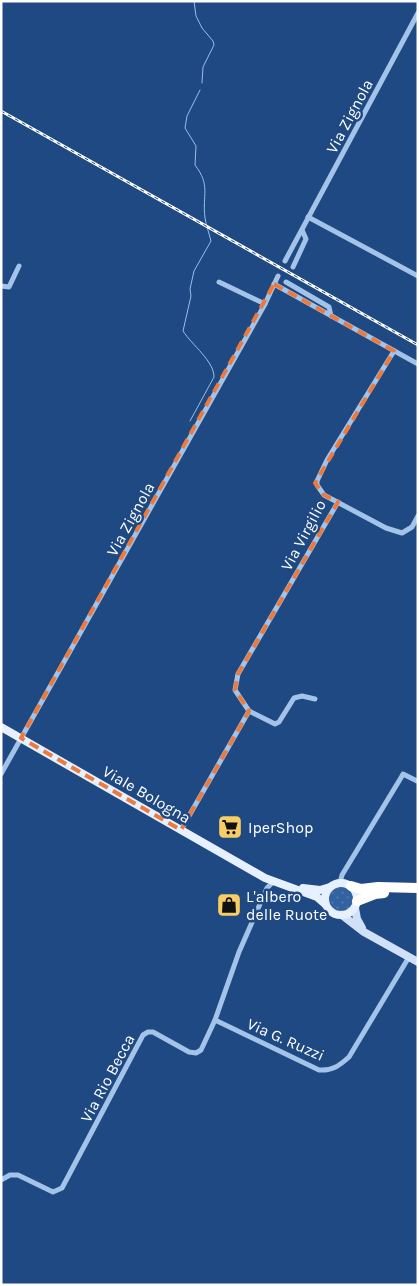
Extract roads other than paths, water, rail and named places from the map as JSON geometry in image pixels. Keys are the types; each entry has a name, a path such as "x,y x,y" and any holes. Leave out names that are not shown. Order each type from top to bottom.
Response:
{"highway":[{"path":"351,886 361,889 378,887 418,888"},
{"path":"356,904 374,894 418,894"}],"main road":[{"name":"Viale Bologna","path":"1,727 265,878 277,882"},
{"path":"277,882 310,890 320,890 340,883 351,886 356,893 357,918 364,932"},
{"path":"277,882 317,897 332,912 342,915 364,932 418,962"},
{"path":"325,904 325,896 330,887"},
{"path":"342,915 347,914 356,904"}],"street":[{"name":"Via Zignola","path":"285,262 418,13"},
{"path":"308,217 418,276"},
{"name":"Via Zignola","path":"293,267 306,239 302,230"},
{"path":"1,286 9,287 19,266"},
{"name":"Via Zignola","path":"1,774 265,304 278,276"},
{"path":"219,282 265,304"},
{"path":"286,282 329,307 331,316"},
{"path":"274,284 418,364"},
{"name":"Via Virgilio","path":"314,699 302,696 294,698 280,722 275,724 249,711 235,690 238,674 338,502 324,495 316,481 394,351"},
{"path":"338,502 386,528 402,532 412,527 418,516"},
{"path":"181,830 249,711"},
{"path":"340,883 342,875 403,774 417,781"},
{"name":"Via Rio Becca","path":"1,1180 10,1175 18,1175 53,1192 62,1188 143,1035 153,1032 190,1052 196,1053 201,1050 215,1020 239,952 267,888 277,882"},
{"name":"Via G. Ruzzi","path":"215,1020 319,1070 329,1070 340,1066 349,1057 409,957"}],"waterway":[{"path":"194,1 196,16 214,45 203,67 202,83"},
{"path":"190,421 214,377 207,359 183,331 191,296 190,289 194,271 211,241 205,218 203,179 195,165 196,146 185,128 187,116 200,90"}],"railway":[{"path":"1,111 418,345"}],"place":[{"name":"IperShop","path":"230,827"},
{"name":"L'albero delle Ruote","path":"229,905"}]}
